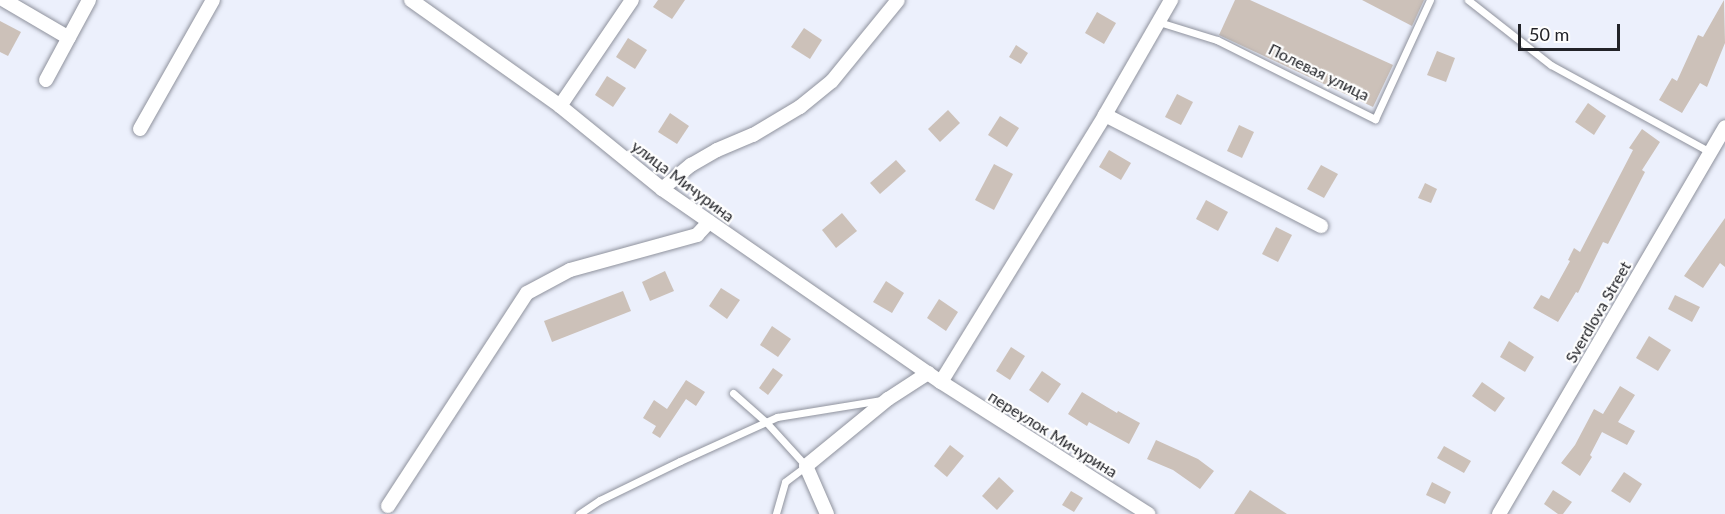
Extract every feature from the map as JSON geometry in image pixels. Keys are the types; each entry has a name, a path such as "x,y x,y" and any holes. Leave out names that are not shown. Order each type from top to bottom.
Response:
{"street":[{"path":"4,0 69,38"},
{"path":"46,80 89,0"},
{"path":"140,129 213,0"},
{"name":"улица Мичурина","path":"411,0 560,106 662,189 940,382"},
{"path":"560,106 632,0"},
{"path":"662,189 691,165 717,150 753,135 800,107 832,81 898,0"},
{"path":"940,382 1105,115 1171,0"},
{"path":"1105,115 1321,225"},
{"name":"Sverdlova Street","path":"1499,514 1725,127"},
{"path":"388,506 527,293 570,270 697,235 709,222"},
{"path":"827,514 806,465 888,399 928,373"},
{"name":"переулок Мичурина","path":"940,382 1148,514"}],"lane":[{"name":"Полевая улица","path":"1159,22 1217,40 1375,119 1430,0"},
{"path":"1468,0 1551,65 1710,152"},
{"path":"733,393 766,422 806,465 785,482 776,514"},
{"path":"579,514 600,500 777,417 888,399"}],"building":[{"path":"658,0 685,0 672,19 653,7"},
{"path":"1235,0 1250,0 1393,65 1373,107 1219,35"},
{"path":"1362,0 1424,0 1412,26"},
{"path":"1724,0 1725,43 1707,87 1700,83 1682,113 1659,100 1672,78 1677,81 1698,35 1703,37"},
{"path":"1097,12 1116,23 1104,44 1085,33"},
{"path":"0,21 21,32 8,56 0,52"},
{"path":"804,28 822,40 810,59 791,47"},
{"path":"628,38 647,50 635,69 616,57"},
{"path":"1016,45 1028,53 1021,64 1009,57"},
{"path":"1437,51 1455,58 1446,82 1427,75"},
{"path":"607,76 626,88 613,107 595,95"},
{"path":"1177,94 1193,102 1181,125 1165,117"},
{"path":"1588,103 1606,116 1594,135 1575,122"},
{"path":"948,110 960,123 940,142 928,129"},
{"path":"670,113 689,126 677,144 658,132"},
{"path":"1000,116 1019,128 1007,147 988,135"},
{"path":"1239,125 1254,132 1242,158 1227,151"},
{"path":"1642,129 1660,142 1642,170 1645,172 1608,244 1603,242 1578,293 1576,292 1558,322 1533,308 1541,295 1549,299 1570,261 1568,260 1574,248 1580,252 1633,150 1629,148"},
{"path":"1109,150 1131,163 1121,180 1099,167"},
{"path":"896,160 906,171 880,194 870,183"},
{"path":"994,164 1013,174 994,210 975,200"},
{"path":"1321,165 1338,174 1324,198 1307,189"},
{"path":"1425,183 1437,189 1431,203 1418,198"},
{"path":"1206,200 1228,212 1218,231 1196,219"},
{"path":"842,213 857,231 836,248 822,230"},
{"path":"1725,218 1725,267 1720,263 1703,288 1684,276"},
{"path":"1276,227 1292,235 1278,262 1262,254"},
{"path":"665,271 674,291 650,301 642,282"},
{"path":"886,281 904,293 892,313 873,302"},
{"path":"721,288 740,300 727,319 709,306"},
{"path":"623,291 631,311 552,342 544,321"},
{"path":"1675,295 1700,307 1692,322 1668,309"},
{"path":"939,299 958,312 946,331 927,318"},
{"path":"772,326 791,339 778,357 760,345"},
{"path":"1649,336 1671,350 1658,371 1636,358"},
{"path":"1509,341 1534,357 1525,372 1500,357"},
{"path":"1011,347 1025,356 1010,380 996,371"},
{"path":"773,368 783,375 768,395 759,388"},
{"path":"1042,371 1061,384 1048,403 1029,390"},
{"path":"686,380 705,392 696,406 686,399 660,438 652,433 656,426 643,418 654,400 667,409"},
{"path":"1482,382 1505,398 1495,412 1472,396"},
{"path":"1620,386 1635,395 1618,422 1635,431 1627,445 1602,432 1590,455 1592,457 1580,476 1561,463 1575,445 1594,409 1603,414"},
{"path":"1082,392 1117,413 1118,411 1140,423 1129,444 1089,422 1087,426 1068,414"},
{"path":"1156,440 1198,459 1214,471 1200,489 1173,470 1147,459"},
{"path":"950,445 964,456 947,477 934,466"},
{"path":"1444,446 1471,461 1464,473 1437,458"},
{"path":"1624,472 1642,484 1630,503 1611,491"},
{"path":"999,477 1014,491 997,510 982,496"},
{"path":"1432,482 1451,492 1445,504 1426,495"},
{"path":"1250,490 1287,514 1234,514"},
{"path":"1553,490 1572,502 1563,514 1558,514 1544,504"},
{"path":"1071,491 1083,498 1074,512 1062,505"}]}
